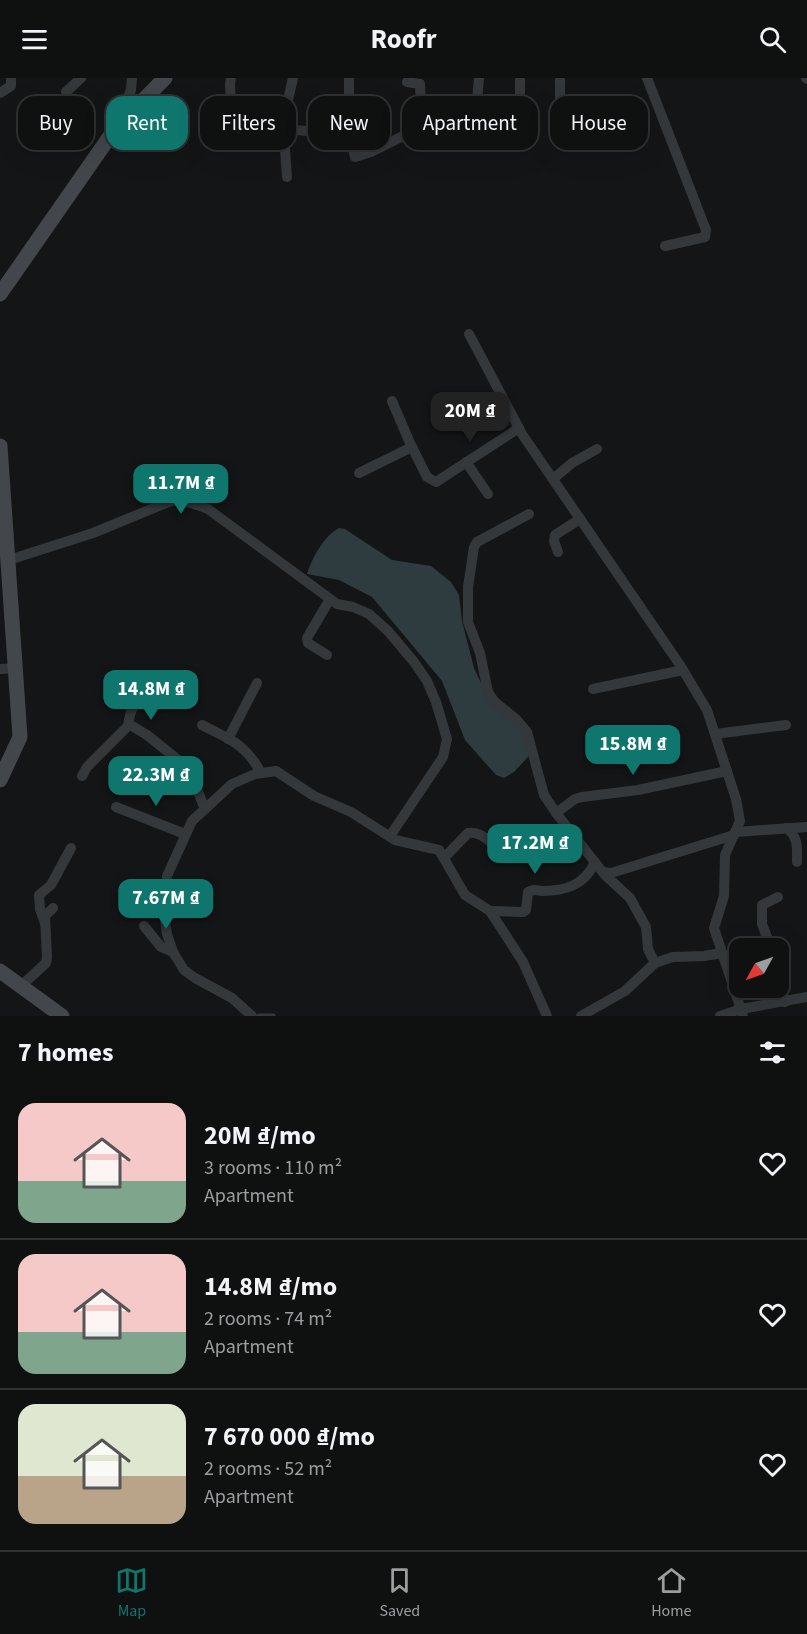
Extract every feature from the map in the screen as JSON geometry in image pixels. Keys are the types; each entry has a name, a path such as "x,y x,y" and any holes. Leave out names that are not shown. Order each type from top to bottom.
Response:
{"main road":[{"path":"147,96 165,78"},
{"path":"0,294 106,142"},
{"path":"0,446 8,668 20,737 0,780"},
{"path":"0,971 62,1016"}],"street":[{"path":"0,93 11,86 11,78"},
{"path":"66,92 81,78"},
{"path":"129,96 132,78"},
{"path":"231,78 231,96"},
{"path":"288,96 292,78"},
{"path":"349,78 349,96"},
{"path":"477,96 479,78"},
{"path":"520,78 520,93"},
{"path":"560,78 560,96"},
{"path":"647,78 706,230 705,237 665,246"},
{"path":"407,82 420,84 420,96"},
{"path":"285,150 287,177"},
{"path":"353,150 354,157 375,150"},
{"path":"469,334 519,428 683,670 707,710 741,821 725,855 723,896 714,928 742,1012"},
{"path":"392,400 427,477 436,482 519,428"},
{"path":"359,472 412,447"},
{"path":"553,479 572,463 597,449"},
{"path":"466,462 488,494"},
{"path":"6,566 171,501 189,501 208,509 337,604 353,607 369,614 388,632 427,681 447,739 443,757 390,836"},
{"path":"529,514 477,542 474,547 468,587 468,622 480,653 488,692 494,701 516,719 527,732 544,795 603,872 630,898 646,927 648,949 655,963"},
{"path":"558,552 554,541 555,536 580,519"},
{"path":"327,655 308,643 307,638 330,599"},
{"path":"592,689 683,670"},
{"path":"228,739 256,683"},
{"path":"82,776 87,767 128,726 133,705 145,693 152,691 167,701"},
{"path":"202,725 244,747 254,759 261,773"},
{"path":"715,734 786,725"},
{"path":"128,726 147,735 182,763 192,777 206,809"},
{"path":"252,1016 232,998 184,970 173,952 167,934 163,906 167,876 192,821 232,784 255,774 276,771 314,795 351,812 395,840 439,850 465,895 490,911 523,962 547,1016"},
{"path":"556,813 575,799 582,797 638,790 727,771"},
{"path":"116,807 185,834"},
{"path":"603,872 611,873 735,833 807,827"},
{"path":"786,828 793,833 797,841 797,862"},
{"path":"444,858 468,833 472,832 485,837 490,842"},
{"path":"45,924 39,896 51,885 71,848"},
{"path":"490,911 523,912 526,910 528,892 533,889 560,889 575,886 588,874 595,862"},
{"path":"767,938 762,924 762,904 778,897"},
{"path":"21,986 46,963 45,916 53,908"},
{"path":"144,926 161,947 173,952"},
{"path":"581,1016 625,991 655,963 673,957 722,953"},
{"path":"720,1016 807,997"},
{"path":"784,998 785,1002"}],"lane":[{"path":"259,1016 273,1016"}],"shaded area":[{"path":"339,528 345,529 392,560 431,566 451,582 459,595 462,621 474,668 489,700 518,725 528,746 528,757 514,772 504,778 496,775 465,740 442,681 372,597 339,580 307,574 319,548 328,536"}]}
